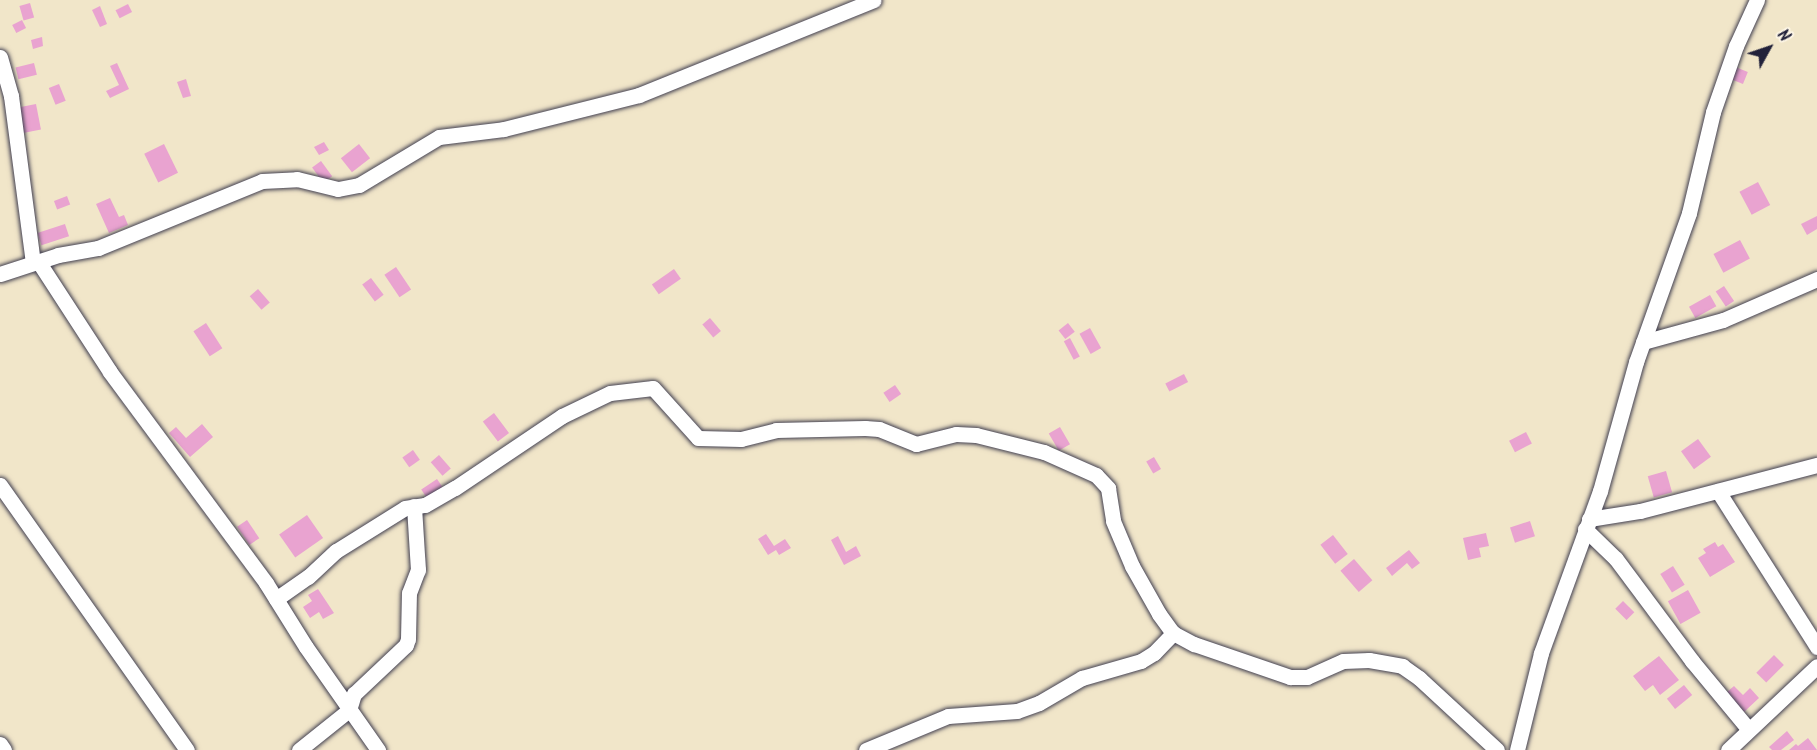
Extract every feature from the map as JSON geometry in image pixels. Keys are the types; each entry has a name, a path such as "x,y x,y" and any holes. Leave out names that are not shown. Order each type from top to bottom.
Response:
{"street":[{"path":"0,274 58,255 98,248 262,181 297,179 338,189 359,185 378,176 422,144 439,137 493,131 639,94 874,0"},
{"path":"1517,750 1540,653 1610,462 1643,342 1689,213 1713,112 1736,46 1757,0"},
{"path":"0,57 11,96 36,262 110,372 276,599 378,750"},
{"path":"1643,342 1723,320 1817,279"},
{"path":"276,599 308,577 336,551 405,508 425,505 455,488 562,416 621,391 653,388 692,433 708,439 741,439 763,432 807,428 879,429 916,444 957,435 976,435 1044,452 1096,475 1108,488 1113,521 1132,566 1159,614 1173,633 1194,644 1290,677 1307,677 1343,661 1369,660 1402,666 1497,750"},
{"path":"1587,524 1817,465"},
{"path":"0,485 187,750"},
{"path":"1718,491 1817,647"},
{"path":"299,750 349,710 354,694 397,655 408,639 409,593 418,570 414,506"},
{"path":"1587,524 1692,661 1749,730"},
{"path":"866,750 948,716 1017,711 1039,703 1082,678 1141,661 1154,653 1173,633"},
{"path":"1728,750 1817,666"},
{"path":"0,744 4,750"}],"building":[{"path":"30,3 34,17 24,20 19,6"},
{"path":"128,4 132,12 120,18 116,10"},
{"path":"100,6 107,24 100,27 92,10"},
{"path":"22,20 26,28 16,33 12,25"},
{"path":"42,37 43,46 33,49 31,40"},
{"path":"34,63 37,75 18,79 16,68"},
{"path":"117,63 129,89 110,98 106,91 119,85 110,66"},
{"path":"1733,66 1748,72 1743,84 1728,78"},
{"path":"186,79 191,96 183,98 177,82"},
{"path":"59,84 66,101 56,105 49,88"},
{"path":"36,104 41,130 23,133 18,107"},
{"path":"324,142 329,150 319,155 314,147"},
{"path":"164,144 178,173 158,182 144,154"},
{"path":"359,144 370,158 352,172 341,158"},
{"path":"321,161 332,176 323,183 312,167"},
{"path":"1758,182 1770,205 1752,215 1739,192"},
{"path":"67,196 70,204 57,209 54,201"},
{"path":"110,198 119,217 124,215 128,225 109,233 96,204"},
{"path":"1817,216 1817,229 1807,235 1801,224"},
{"path":"65,224 69,236 41,245 37,233"},
{"path":"1740,240 1750,259 1723,273 1714,254"},
{"path":"396,267 411,289 399,297 384,275"},
{"path":"674,269 681,279 659,294 652,284"},
{"path":"371,278 384,295 375,301 362,285"},
{"path":"1724,286 1734,301 1726,307 1716,292"},
{"path":"258,289 270,303 262,310 250,296"},
{"path":"1710,295 1716,306 1695,318 1689,307"},
{"path":"710,318 721,331 713,337 702,324"},
{"path":"206,323 222,348 210,356 193,331"},
{"path":"1068,323 1075,332 1065,339 1059,330"},
{"path":"1090,328 1101,348 1091,354 1080,334"},
{"path":"1070,338 1080,357 1074,360 1064,341"},
{"path":"1184,374 1188,382 1169,392 1165,384"},
{"path":"895,385 901,394 890,402 883,393"},
{"path":"494,413 509,433 498,441 483,421"},
{"path":"202,424 213,437 190,457 169,433 176,427 186,438"},
{"path":"1060,427 1070,444 1059,451 1049,434"},
{"path":"1526,432 1532,444 1515,452 1509,441"},
{"path":"1698,439 1711,457 1694,469 1681,451"},
{"path":"413,450 420,460 409,467 402,457"},
{"path":"439,455 451,469 443,476 431,462"},
{"path":"1154,457 1161,469 1153,474 1146,462"},
{"path":"1666,471 1672,492 1654,497 1648,476"},
{"path":"437,479 443,488 427,499 421,490"},
{"path":"307,515 323,538 295,557 279,535"},
{"path":"247,520 259,538 249,545 237,527"},
{"path":"1530,521 1535,536 1515,543 1510,527"},
{"path":"1486,533 1489,546 1479,548 1481,557 1468,560 1463,538"},
{"path":"766,534 774,546 785,539 791,548 779,555 776,550 768,555 758,539"},
{"path":"1333,535 1348,554 1335,564 1320,545"},
{"path":"838,536 846,552 856,546 861,556 844,565 831,540"},
{"path":"1715,542 1718,547 1723,544 1735,562 1710,577 1698,558 1706,553 1703,549"},
{"path":"1409,550 1420,563 1412,569 1407,563 1392,576 1386,568"},
{"path":"1354,559 1372,580 1359,592 1340,571"},
{"path":"1673,566 1685,585 1672,593 1660,574"},
{"path":"318,589 334,613 323,619 319,612 310,618 303,607 312,601 308,595"},
{"path":"1688,590 1701,613 1680,624 1668,601"},
{"path":"1623,601 1634,612 1627,620 1615,609"},
{"path":"1774,655 1784,665 1766,683 1756,673"},
{"path":"1659,656 1679,680 1660,695 1653,685 1645,691 1633,676"},
{"path":"1684,685 1692,695 1675,709 1667,699"},
{"path":"1734,686 1743,695 1750,688 1759,698 1744,712 1726,693"},
{"path":"1787,731 1794,740 1781,750 1772,750 1769,747"},
{"path":"1808,738 1817,750 1789,750 1796,744 1798,746"}]}
